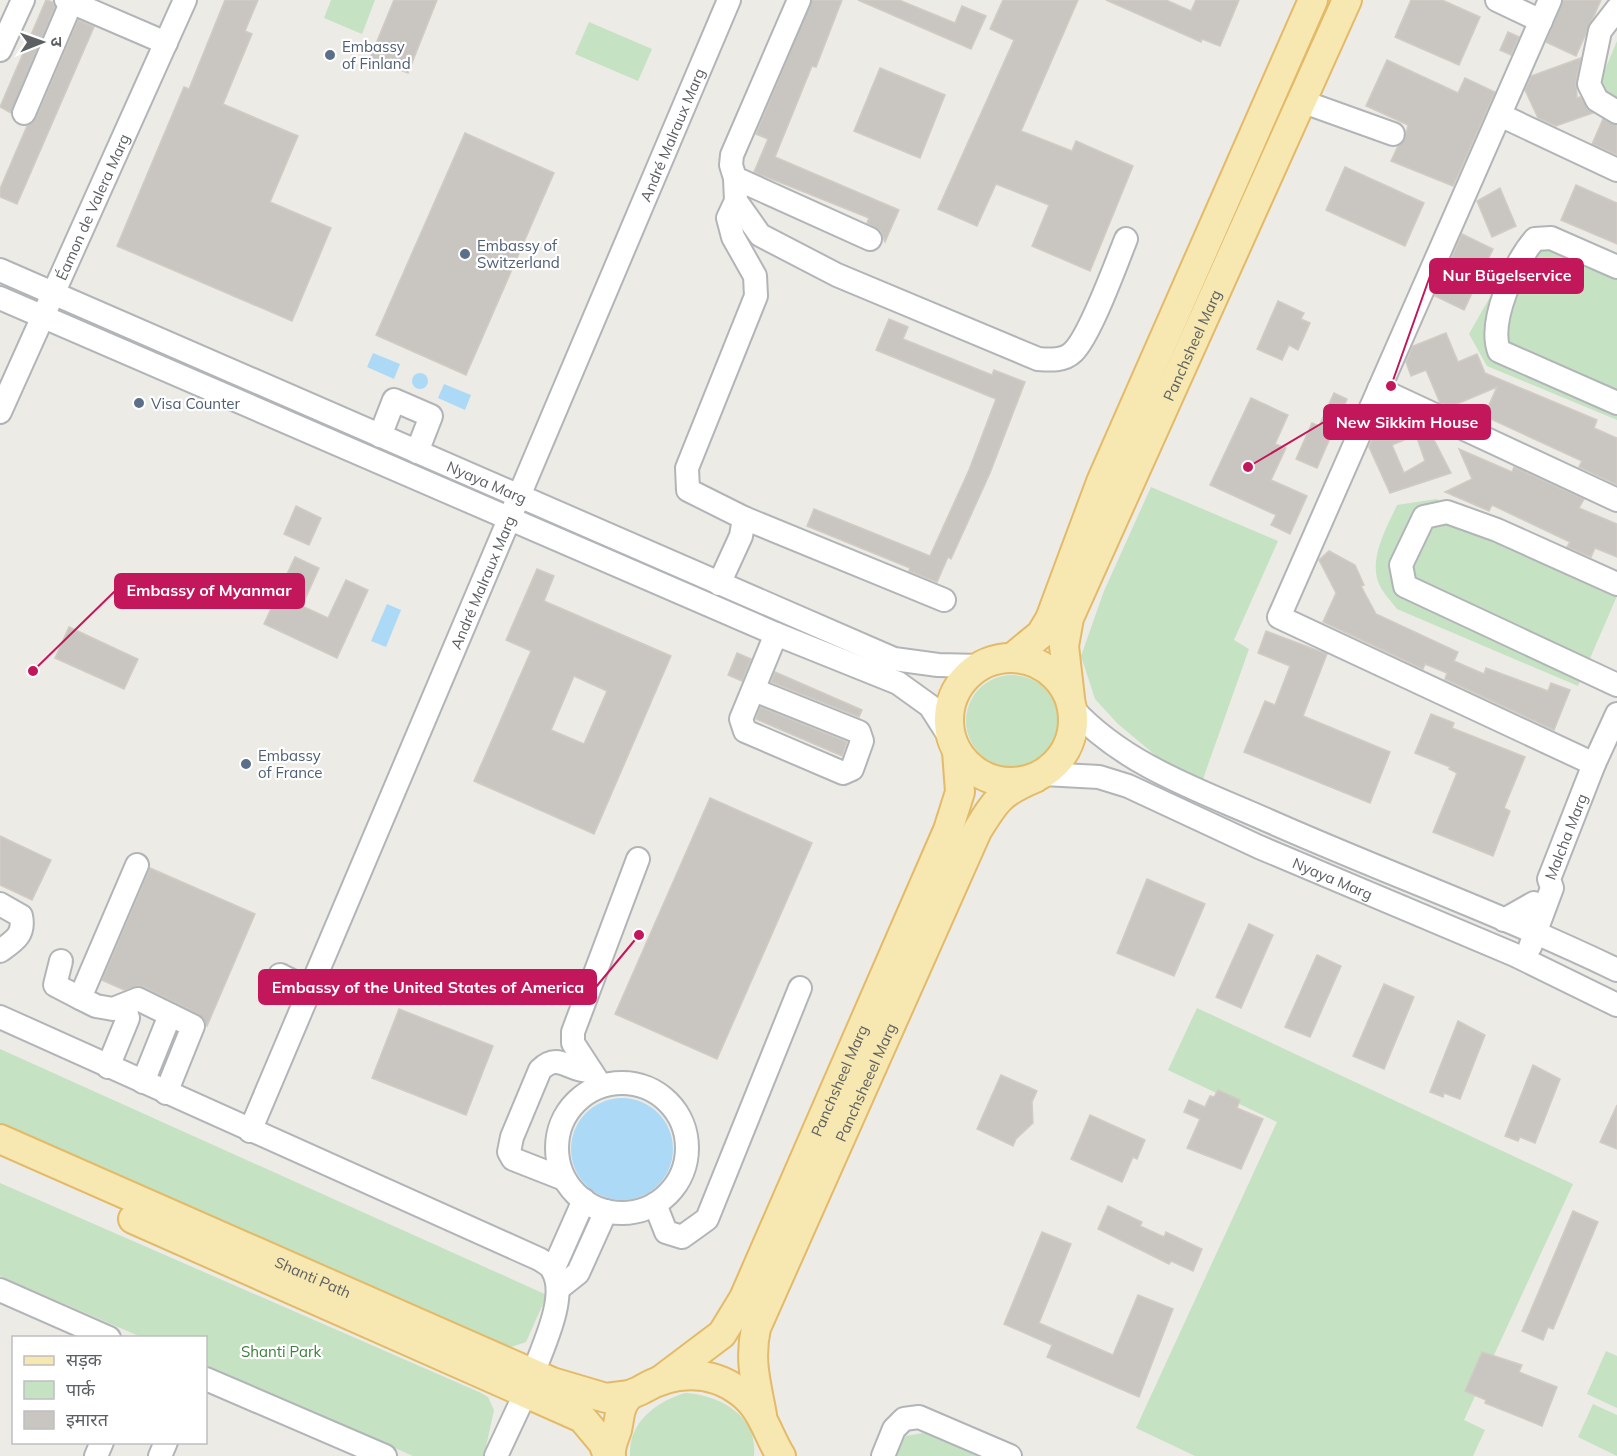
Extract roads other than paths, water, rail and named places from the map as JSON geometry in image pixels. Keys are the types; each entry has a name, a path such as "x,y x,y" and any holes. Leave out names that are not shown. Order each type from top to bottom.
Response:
{"main road":[{"name":"Panchsheel Marg","path":"1013,657 1041,634 1050,619 1101,482 1313,0"},
{"name":"Panchsheel Marg","path":"1071,703 1064,646 1069,618 1347,0"},
{"path":"1013,657 1037,663 1057,677 1071,703 1073,728 1068,746 1058,762 1040,776 1018,782 1000,782 982,776 968,765 955,746 949,720 952,699 963,680 980,666 996,659 1013,657"},
{"name":"Panchsheel Marg","path":"661,1380 722,1334 744,1298 948,831 960,792 955,746"},
{"name":"Panchsheeel Marg","path":"762,1415 752,1370 752,1350 756,1328 977,831 991,808 1009,789 1040,776"},
{"name":"Shanti Path","path":"0,1139 529,1384 582,1418 603,1443 609,1456"},
{"name":"Shanti Path","path":"0,1160 529,1384 572,1389 606,1398 630,1395"},
{"path":"609,1456 617,1429 619,1411 630,1395 661,1380 680,1375 710,1377 739,1391 762,1415 778,1453"}],"street":[{"path":"0,50 23,0"},
{"name":"André Malraux Marg","path":"250,1131 729,0"},
{"path":"799,0 732,155 730,165 735,178 736,201 728,218 733,237 755,276 756,297 687,468 688,490 744,518 944,600"},
{"path":"1497,0 1545,10 1279,617 1594,764"},
{"path":"24,113 69,1 165,43"},
{"name":"Éamon de Valera Marg","path":"0,412 165,43 180,2"},
{"path":"1617,9 1600,31 1588,84 1597,100 1617,112"},
{"path":"1302,100 1393,134"},
{"path":"1500,115 1617,170"},
{"path":"735,178 870,239"},
{"path":"736,201 760,235 837,274 1038,359 1054,361 1073,353 1092,319 1126,239"},
{"path":"1617,267 1551,238 1536,239 1525,251 1496,320 1495,339 1499,351 1617,403"},
{"name":"Nyaya Marg","path":"0,270 894,659 938,665 980,666"},
{"name":"Nyaya Marg","path":"0,298 776,634 898,683 930,706 955,746"},
{"path":"1380,389 1617,500"},
{"path":"380,436 394,400 431,416 417,452"},
{"path":"1617,584 1497,530 1447,512 1424,517 1401,565 1405,586 1617,685"},
{"path":"719,584 741,536 744,518"},
{"path":"754,690 859,732 862,741 852,769 843,773 745,731 741,719 776,634"},
{"name":"Nyaya Marg","path":"1071,703 1091,728 1119,750 1161,774 1339,852 1568,946 1617,970"},
{"name":"Malcha Marg","path":"1520,958 1594,764 1617,714"},
{"name":"Nyaya Marg","path":"1040,776 1099,777 1123,784 1259,847 1520,958 1617,1005"},
{"path":"596,1079 573,1043 573,1032 638,860"},
{"path":"80,998 137,865"},
{"path":"1504,920 1544,895 1568,946"},
{"path":"0,904 21,916 23,927 20,936 0,951"},
{"path":"61,961 55,985 96,1006 113,1009 138,999 193,1026 166,1093"},
{"path":"280,975 310,990"},
{"path":"655,1204 666,1232 682,1237 707,1219 800,988"},
{"path":"108,1067 128,1018 124,1005"},
{"path":"143,1082 170,1015"},
{"path":"0,1017 539,1259 556,1279"},
{"path":"558,1061 596,1079 638,1084 658,1094 675,1109 684,1129 687,1152 682,1173 671,1191 655,1204 635,1212 606,1211 584,1200 564,1179 513,1159 509,1152 512,1137 540,1070 548,1062 558,1061"},
{"path":"564,1179 558,1160 557,1139 563,1119 596,1079"},
{"path":"496,1456 529,1384 554,1315 556,1279 584,1200"},
{"path":"556,1279 578,1273 606,1211"},
{"path":"0,1290 104,1336"},
{"path":"207,1379 376,1454"},
{"path":"883,1456 894,1429 904,1419 920,1417 1010,1456"}],"water":[{"path":"373,353 400,364 394,379 367,367"},
{"path":"420,373 428,381 420,389 412,381"},
{"path":"444,384 471,395 465,410 438,398"},
{"path":"387,604 401,610 386,647 371,641"},
{"path":"622,1098 641,1102 658,1113 669,1130 673,1149 669,1168 658,1185 641,1196 622,1200 603,1196 586,1185 575,1168 571,1149 575,1130 586,1113 603,1102"}],"place":[{"name":"Embassy of Finland","path":"330,55"},
{"name":"Embassy of Switzerland","path":"465,254"},
{"name":"Nur Bügelservice","path":"1391,386"},
{"name":"Visa Counter","path":"139,403"},
{"name":"New Sikkim House","path":"1248,467"},
{"name":"Embassy of Myanmar","path":"33,671"},
{"name":"Embassy of France","path":"246,764"},
{"name":"Embassy of the United States of America","path":"639,935"}],"park label":[{"name":"Shanti Park","path":"281,1351"}]}
